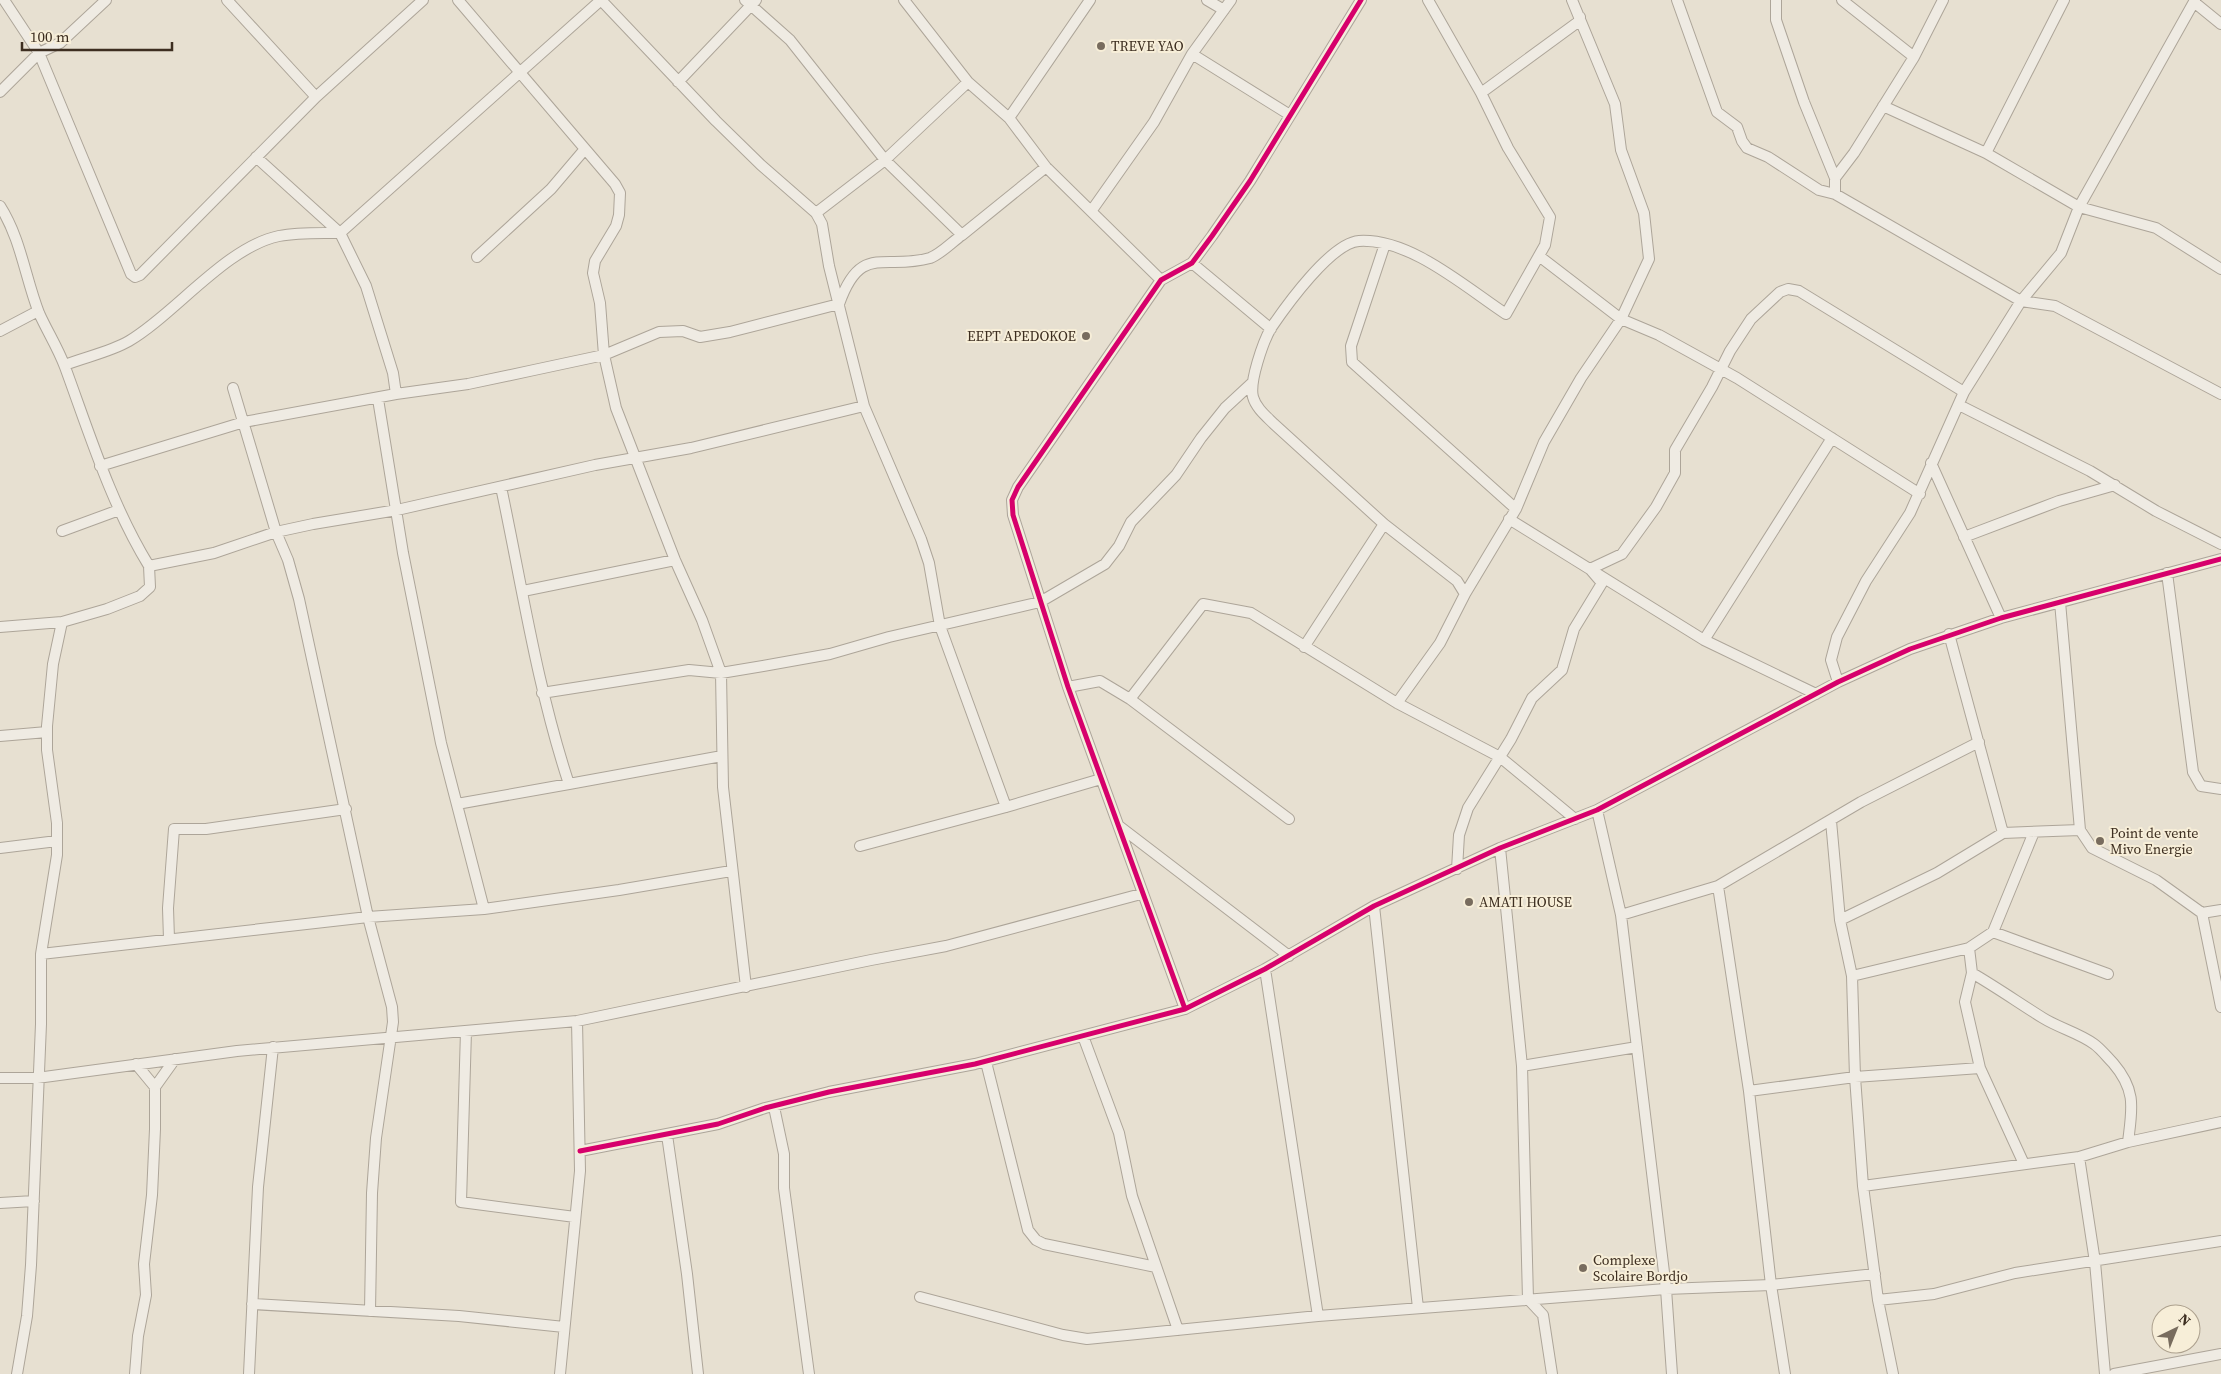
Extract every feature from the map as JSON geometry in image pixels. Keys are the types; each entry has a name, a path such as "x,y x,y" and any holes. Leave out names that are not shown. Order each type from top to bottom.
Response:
{"street":[{"path":"4,0 40,53 131,274 135,276 140,275 316,97 422,0"},
{"path":"0,92 40,53 60,43 106,0"},
{"path":"228,0 316,97"},
{"path":"458,0 615,184 620,193 619,214 616,226 595,261 593,273 600,303 604,355 616,408 634,458 702,620 721,673 722,756 731,871 746,987"},
{"path":"65,365 129,341 205,280 257,243 277,236 299,233 340,234 601,0 678,82 761,165 816,213 822,224 864,406 922,539 929,563 940,626 1006,807"},
{"path":"904,0 968,82 1009,118 1046,167 1092,210 1161,280"},
{"path":"1009,118 1090,0"},
{"path":"1207,0 1224,10"},
{"path":"1092,210 1154,122 1192,54 1231,0"},
{"path":"1185,1010 1141,894 1068,687 1040,602 1014,515 1012,500 1018,487 1161,280 1192,263 1250,181 1361,0"},
{"path":"1428,0 1481,93 1508,148 1550,217 1548,238 1506,314 1406,249 1357,241 1339,250 1324,262 1271,329 1252,383 1253,397 1260,410 1384,524 1458,581 1465,594"},
{"path":"1398,703 1440,643 1465,594 1516,509 1552,427 1581,378 1621,319 1642,278 1649,258 1644,213 1621,150 1615,104 1572,0"},
{"path":"1677,0 1717,112 1737,127 1742,141 1747,148 1768,157 1819,190 1835,194 2021,301 2055,306 2221,394"},
{"path":"1776,0 1776,20 1804,102 1835,178 1835,194"},
{"path":"1842,0 1914,57"},
{"path":"1835,178 1854,153 1914,57 1943,0"},
{"path":"1986,153 2064,0"},
{"path":"1838,682 1830,660 1837,637 1866,581 1880,563 1920,494 1931,463 1964,392 2021,301 2061,253 2079,207 2194,1 2221,24"},
{"path":"678,82 750,2 790,40 885,160 962,235"},
{"path":"1481,93 1550,45 1578,22 1580,17"},
{"path":"1192,54 1290,115"},
{"path":"816,213 885,160 968,82"},
{"path":"1883,106 1986,153 2079,207 2156,228 2221,269"},
{"path":"477,257 551,189 585,149"},
{"path":"256,157 340,234 366,286 393,373 396,394"},
{"path":"839,304 846,283 863,266 876,261 930,258 962,235 1046,167"},
{"path":"0,206 16,237 38,311 65,365 100,466 133,540 149,566 151,581 146,592 107,609 62,622 0,627"},
{"path":"1384,244 1351,346 1352,362 1516,509"},
{"path":"1539,256 1621,319 1659,335 1721,369 1920,494"},
{"path":"1192,263 1271,329"},
{"path":"1590,569 1622,554 1656,507 1675,473 1675,450 1721,369 1746,327 1764,305 1780,292 1793,289 1861,328 1964,392"},
{"path":"100,466 244,422 378,399 396,394 468,384 604,355 659,332 683,331 700,337 730,332 839,304"},
{"path":"0,331 38,311"},
{"path":"542,692 689,670 721,673 830,654 889,637 1040,602 1105,564 1119,546 1131,522 1176,475 1201,438 1225,408 1252,383"},
{"path":"233,388 276,532 288,560 299,599 368,917 392,1007 390,1038 376,1138 372,1193 370,1311"},
{"path":"378,399 441,744 484,909"},
{"path":"1959,405 2115,485 2156,511 2221,544"},
{"path":"149,566 228,549 276,532 356,515 397,510 634,458 691,448 864,406"},
{"path":"1704,640 1832,438"},
{"path":"1931,463 2001,618"},
{"path":"1964,537 2059,502 2115,485"},
{"path":"501,487 542,692 569,784"},
{"path":"62,531 119,510"},
{"path":"1509,519 1704,640 1816,694"},
{"path":"1304,647 1384,524"},
{"path":"580,1151 718,1124 733,1117 829,1092 888,1083 986,1062 1185,1010 1289,956 1374,906 1500,848 1597,810 1838,682 1949,634 2221,558"},
{"path":"523,591 676,560"},
{"path":"1457,869 1459,835 1468,808 1500,757 1532,698 1562,670 1574,629 1602,583 1590,569"},
{"path":"2167,573 2193,772 2200,786 2221,789"},
{"path":"2060,602 2080,830 2092,848 2156,880 2202,913 2221,1007"},
{"path":"1130,699 1202,604 1251,613 1398,703 1500,757 1575,819"},
{"path":"18,1374 27,1316 34,1201 37,1078 41,1024 41,954 56,863 57,841 57,823 47,756 46,732 53,664 62,622"},
{"path":"1949,634 2003,833"},
{"path":"1068,687 1100,681 1130,699 1290,819"},
{"path":"0,736 46,732"},
{"path":"1621,915 1718,886 1869,797 1979,742"},
{"path":"457,804 621,776 722,756"},
{"path":"860,846 1006,807 1101,779"},
{"path":"169,939 168,908 174,830 206,829 346,809"},
{"path":"1597,810 1621,915 1666,1289 1672,1374"},
{"path":"1831,820 1840,920 1852,976 1855,1077 1863,1186 1878,1300 1893,1374"},
{"path":"1118,825 1289,956"},
{"path":"1840,920 1937,873 2003,833 2080,830"},
{"path":"1852,976 1969,948 1992,932 2034,832"},
{"path":"0,848 57,841"},
{"path":"1500,848 1522,1066 1528,1299 1543,1315 1552,1374"},
{"path":"41,954 368,917 484,909 619,890 731,871"},
{"path":"1718,886 1750,1090 1771,1286 1785,1374"},
{"path":"0,1078 37,1078 273,1047 577,1021 938,948 1141,894"},
{"path":"1374,906 1418,1308"},
{"path":"2202,913 2221,910"},
{"path":"1992,932 2108,974"},
{"path":"1969,948 1972,973 1965,1002 1980,1068 2024,1164"},
{"path":"1265,969 1318,1316"},
{"path":"1972,973 2024,1004 2043,1019 2094,1044 2108,1058 2122,1074 2131,1093 2132,1103 2128,1142"},
{"path":"560,1374 580,1151 577,1021"},
{"path":"466,1031 461,1202 575,1216"},
{"path":"1082,1036 1119,1133 1132,1196 1178,1330"},
{"path":"1522,1066 1637,1046"},
{"path":"250,1374 258,1187 273,1047"},
{"path":"135,1374 138,1336 146,1295 144,1264 152,1195 155,1087 175,1059"},
{"path":"986,1062 1014,1177 1031,1235 1044,1244 1156,1267"},
{"path":"136,1064 155,1087"},
{"path":"1750,1090 1855,1077 1980,1068"},
{"path":"774,1107 784,1154 784,1188 809,1374"},
{"path":"1863,1186 2079,1157 2128,1142 2221,1122"},
{"path":"667,1135 687,1274 698,1374"},
{"path":"2079,1157 2096,1262 2105,1374"},
{"path":"0,1203 34,1201"},
{"path":"1878,1300 1934,1294 1989,1278 2221,1241"},
{"path":"920,1297 1076,1338 1528,1299 1666,1289 1771,1286 1875,1274"},
{"path":"252,1304 459,1316 564,1327"},
{"path":"2114,1374 2221,1354"}],"cycle path":[{"path":"1185,1009 1068,687 1013,515 1012,500 1018,487 1161,280 1192,263 1212,236 1250,181 1361,0"},
{"path":"580,1151 718,1124 765,1108 829,1092 975,1064 1185,1009 1265,969 1374,906 1500,848 1597,810 1838,682 1910,649 2001,618 2221,559"}],"place":[{"name":"TREVE YAO","path":"1101,46"},
{"name":"EEPT APEDOKOE","path":"1086,336"},
{"name":"Point de vente Mivo Energie","path":"2100,841"},
{"name":"AMATI HOUSE","path":"1469,902"},
{"name":"Complexe Scolaire Bordjo","path":"1583,1268"}]}
